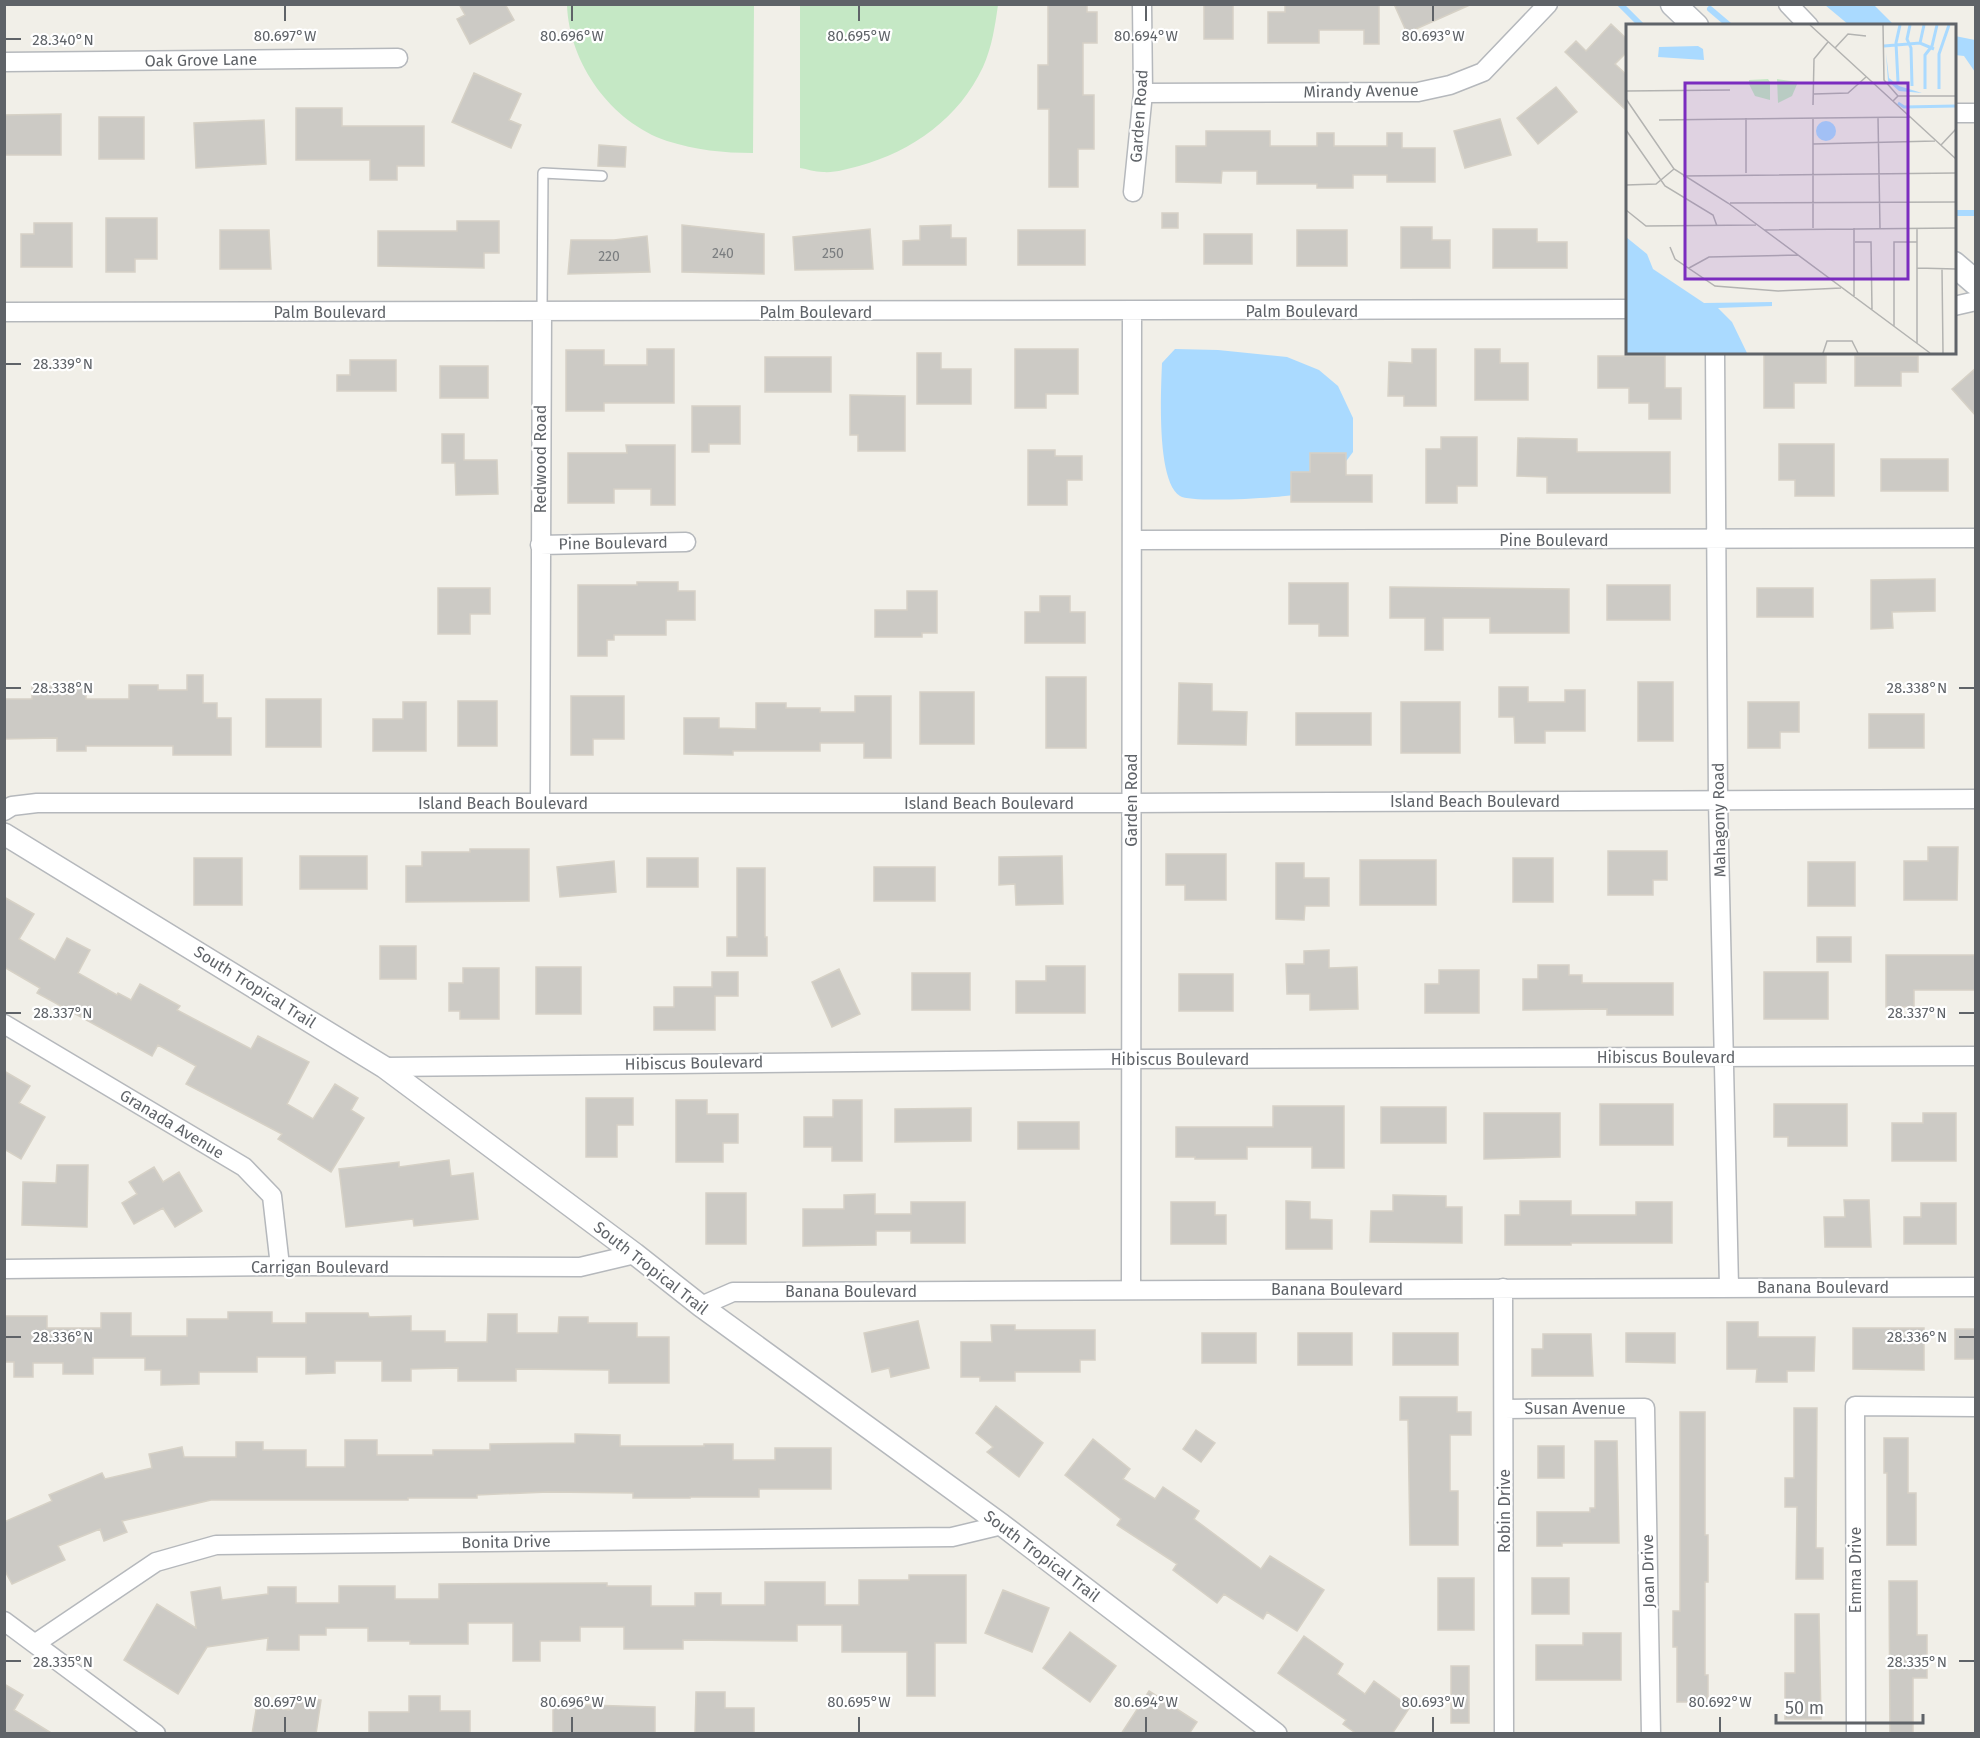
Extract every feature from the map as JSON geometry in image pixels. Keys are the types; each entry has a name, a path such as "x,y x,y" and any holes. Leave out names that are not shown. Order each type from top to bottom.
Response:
{"main road":[{"path":"1673,4 1694,24"},
{"path":"1956,266 1976,283"}],"street":[{"name":"Garden Road","path":"1133,192 1143,93 1142,4"},
{"name":"Mirandy Avenue","path":"1143,93 1418,92 1450,86 1483,72 1548,4"},
{"path":"1788,4 1807,24"},
{"name":"Oak Grove Lane","path":"4,62 398,58"},
{"path":"1956,113 1976,113"},
{"path":"1956,306 1976,301"},
{"name":"Palm Boulevard","path":"4,312 1132,312 1626,309"},
{"name":"Redwood Road","path":"540,803 542,312"},
{"name":"Garden Road","path":"1131,1289 1132,312"},
{"name":"Mahagony Road","path":"1715,354 1718,800 1729,1287"},
{"name":"Pine Boulevard","path":"1132,540 1976,538"},
{"name":"Pine Boulevard","path":"540,545 686,542"},
{"name":"Island Beach Boulevard","path":"4,811 12,806 37,803 1130,803 1976,799"},
{"name":"South Tropical Trail","path":"4,834 384,1067 635,1254 700,1306 1002,1525 1276,1734"},
{"name":"Granada Avenue","path":"4,1024 244,1167 272,1196 279,1266"},
{"name":"Hibiscus Boulevard","path":"384,1067 1131,1059 1976,1056"},
{"name":"Carrigan Boulevard","path":"4,1269 279,1266 580,1267 635,1254"},
{"name":"Banana Boulevard","path":"700,1306 733,1292 1976,1287"},
{"name":"Robin Drive","path":"1503,1288 1504,1734"},
{"name":"Emma Drive","path":"1856,1734 1855,1406 1976,1407"},
{"name":"Susan Avenue","path":"1504,1409 1645,1408"},
{"name":"Joan Drive","path":"1645,1408 1651,1734"},
{"name":"Bonita Drive","path":"36,1643 156,1562 216,1545 952,1537 1002,1525"},
{"path":"4,1621 156,1734"}],"lane":[{"name":"Redwood Road","path":"542,312 543,173 602,176"}],"green space":[{"path":"800,4 998,5 991,44 983,67 961,102 947,117 916,142 879,160 841,170 817,172 800,168"},
{"path":"567,5 754,5 753,153 688,147 647,132 628,120 611,105 585,69 570,27"}],"water":[{"path":"1825,5 1874,5 1893,24 1848,24"},
{"path":"1956,36 1975,40 1975,72 1964,56 1956,55"},
{"path":"1175,349 1218,350 1287,357 1319,370 1338,386 1353,418 1353,452 1326,488 1290,495 1247,499 1214,500 1180,496 1172,487 1167,473 1162,434 1162,363"}],"building":[{"path":"459,4 505,4 514,20 470,44 457,19 465,15"},
{"path":"1048,4 1087,4 1087,12 1097,12 1097,43 1083,43 1083,95 1094,95 1094,149 1078,149 1078,187 1049,187 1049,109 1038,109 1038,65 1048,65"},
{"path":"1204,4 1233,4 1233,39 1204,39"},
{"path":"1285,4 1379,4 1379,44 1364,44 1364,30 1319,30 1319,43 1268,43 1268,12 1285,12"},
{"path":"1394,4 1472,4 1407,33"},
{"path":"1611,24 1626,38 1626,53 1615,64 1626,74 1626,110 1565,52 1576,41 1586,51"},
{"path":"474,73 521,94 509,120 521,125 511,148 452,122"},
{"path":"1556,87 1577,112 1538,144 1517,118"},
{"path":"296,108 342,108 342,126 424,126 424,166 397,166 397,180 370,180 370,160 296,160"},
{"path":"61,114 61,155 5,155 4,115"},
{"path":"99,117 144,117 144,159 99,159"},
{"path":"1500,119 1511,155 1465,168 1454,131"},
{"path":"264,120 266,164 196,168 194,123"},
{"path":"1206,131 1270,131 1270,146 1317,146 1317,133 1334,133 1334,146 1387,146 1387,133 1402,133 1402,148 1435,148 1435,182 1387,182 1387,175 1353,175 1353,188 1317,188 1317,184 1257,184 1257,171 1222,171 1221,183 1176,182 1176,146 1206,146"},
{"path":"599,145 626,147 625,167 598,166"},
{"path":"1162,213 1178,213 1178,228 1162,228"},
{"path":"106,218 157,218 157,259 135,259 135,272 106,272"},
{"path":"457,221 499,221 499,253 484,253 484,268 378,266 378,231 457,231"},
{"path":"34,223 72,223 72,267 21,267 21,234 34,234"},
{"path":"682,225 764,234 764,274 682,272"},
{"path":"951,225 951,238 966,238 966,265 903,265 903,241 920,240 920,226"},
{"path":"1401,227 1432,227 1432,240 1450,240 1450,268 1401,268"},
{"path":"870,229 873,269 795,270 793,237"},
{"path":"1493,229 1537,229 1537,242 1567,242 1567,268 1493,268"},
{"path":"220,230 269,230 271,269 220,269"},
{"path":"1018,230 1085,230 1085,265 1018,265"},
{"path":"1297,230 1347,230 1347,266 1297,266"},
{"path":"1204,234 1252,234 1252,264 1204,264"},
{"path":"647,236 650,272 568,274 571,240 614,240"},
{"path":"647,349 674,349 674,403 604,403 604,411 566,411 566,350 604,350 604,365 647,365"},
{"path":"1015,349 1078,349 1078,394 1046,394 1046,408 1015,408"},
{"path":"1412,349 1436,349 1436,406 1404,406 1404,396 1388,396 1389,362 1412,363"},
{"path":"1475,349 1500,349 1500,363 1528,363 1528,400 1475,400"},
{"path":"917,353 941,353 941,369 971,369 971,404 917,404"},
{"path":"1764,354 1826,354 1826,383 1794,383 1794,408 1764,408"},
{"path":"1598,356 1665,356 1665,388 1681,388 1681,419 1649,419 1649,403 1629,403 1629,388 1598,388"},
{"path":"1855,356 1918,356 1918,372 1901,372 1901,386 1855,386"},
{"path":"765,357 831,357 831,392 765,392"},
{"path":"350,360 396,360 396,391 337,391 337,375 350,375"},
{"path":"440,366 488,366 488,398 440,398"},
{"path":"1976,368 1976,416 1952,389"},
{"path":"850,395 905,396 905,451 858,451 858,435 850,435"},
{"path":"692,406 740,406 740,444 709,444 709,452 692,452"},
{"path":"442,434 464,434 464,460 497,460 498,494 456,495 455,463 442,463"},
{"path":"1441,437 1477,437 1477,486 1457,486 1457,503 1426,503 1426,449 1441,449"},
{"path":"1518,438 1577,439 1577,452 1670,452 1670,493 1547,493 1547,477 1517,476"},
{"path":"1779,444 1834,444 1834,496 1795,496 1795,480 1779,480"},
{"path":"626,445 675,445 675,505 651,505 651,489 614,489 614,503 568,503 568,453 627,453"},
{"path":"1028,450 1055,450 1055,456 1082,456 1082,480 1067,480 1067,505 1028,505"},
{"path":"1310,453 1346,453 1346,475 1372,475 1372,502 1291,502 1291,472 1310,472"},
{"path":"1881,459 1948,459 1948,491 1881,491"},
{"path":"1935,579 1935,611 1892,612 1893,628 1871,629 1871,580"},
{"path":"637,582 678,582 678,591 695,591 695,620 666,620 666,635 614,635 614,640 607,640 607,656 578,656 578,585 637,585"},
{"path":"1289,583 1348,583 1348,636 1319,636 1319,624 1289,624"},
{"path":"1607,585 1670,585 1670,620 1607,620"},
{"path":"1390,587 1569,589 1569,633 1490,633 1490,618 1443,618 1443,650 1425,650 1425,618 1390,618"},
{"path":"438,588 490,588 490,614 470,614 470,634 438,634"},
{"path":"1757,588 1813,588 1813,617 1757,617"},
{"path":"907,591 937,591 937,633 922,633 922,637 875,637 875,610 907,610"},
{"path":"1040,596 1070,596 1070,612 1085,612 1085,643 1025,643 1025,612 1040,612"},
{"path":"187,675 203,675 203,703 217,703 217,718 231,718 231,755 173,755 173,746 86,746 86,751 57,751 57,738 4,739 4,699 32,699 32,686 86,686 86,699 129,699 129,685 158,685 158,690 187,690"},
{"path":"1046,677 1086,677 1086,748 1046,748"},
{"path":"1638,682 1673,682 1673,741 1638,741"},
{"path":"1179,683 1212,684 1212,711 1247,712 1246,745 1178,744"},
{"path":"1499,687 1528,687 1528,702 1565,702 1565,690 1585,690 1585,731 1545,731 1545,743 1515,743 1514,717 1499,717"},
{"path":"920,692 974,692 974,744 920,744"},
{"path":"571,696 624,696 624,739 593,739 593,755 571,755"},
{"path":"855,696 891,696 891,758 864,758 864,743 820,743 820,751 733,751 733,755 684,754 684,718 719,718 719,728 756,729 756,703 786,703 786,708 820,708 820,712 855,712"},
{"path":"266,699 321,699 321,747 266,747"},
{"path":"458,701 497,701 497,746 458,746"},
{"path":"403,702 426,702 426,751 373,751 373,719 403,719"},
{"path":"1401,702 1460,702 1460,753 1401,753"},
{"path":"1748,702 1799,702 1799,732 1780,732 1780,748 1748,748"},
{"path":"1296,713 1371,713 1371,745 1296,745"},
{"path":"1869,714 1924,714 1924,748 1869,748"},
{"path":"1928,847 1958,847 1957,900 1904,900 1904,861 1928,861"},
{"path":"470,849 529,849 529,901 406,902 406,866 422,866 422,852 470,852"},
{"path":"1608,851 1667,851 1667,880 1653,880 1653,895 1608,895"},
{"path":"1166,854 1226,854 1226,900 1185,900 1185,885 1166,885"},
{"path":"300,856 367,856 367,889 300,889"},
{"path":"1062,856 1063,904 1016,905 1015,884 999,885 999,857"},
{"path":"194,858 242,858 242,905 194,905"},
{"path":"647,858 698,858 698,887 647,887"},
{"path":"1513,858 1553,858 1553,902 1513,902"},
{"path":"1360,860 1436,860 1436,905 1360,905"},
{"path":"614,861 616,892 560,897 557,867"},
{"path":"1808,862 1855,862 1855,906 1808,906"},
{"path":"1276,863 1304,863 1304,878 1329,878 1329,906 1305,906 1304,920 1276,919"},
{"path":"874,867 935,867 935,901 874,901"},
{"path":"737,868 765,868 767,956 727,956 727,937 737,937"},
{"path":"4,897 34,914 19,939 55,960 67,938 90,950 78,973 117,995 118,993 131,1000 140,984 180,1006 177,1010 251,1049 258,1036 309,1062 287,1104 313,1119 335,1084 358,1098 351,1110 364,1118 331,1172 278,1139 282,1134 186,1084 196,1066 158,1045 152,1056 37,993 40,988 4,967"},
{"path":"1817,937 1851,937 1851,962 1817,962"},
{"path":"380,946 416,946 416,979 380,979"},
{"path":"1329,950 1329,968 1357,967 1358,1009 1310,1010 1310,994 1287,994 1286,964 1304,964 1304,951"},
{"path":"1886,955 1976,955 1976,990 1914,990 1914,1007 1886,1007"},
{"path":"1538,965 1569,965 1569,975 1582,975 1582,983 1673,983 1673,1015 1607,1015 1607,1009 1523,1010 1523,979 1538,979"},
{"path":"1046,966 1085,966 1085,1013 1016,1013 1016,981 1046,981"},
{"path":"536,967 581,967 581,1014 536,1014"},
{"path":"463,968 499,968 499,1019 460,1019 460,1011 449,1011 449,983 463,983"},
{"path":"839,969 860,1014 832,1027 812,982"},
{"path":"1439,970 1479,970 1479,1013 1425,1013 1425,984 1439,984"},
{"path":"712,972 738,972 738,996 715,996 715,1030 654,1030 654,1007 674,1007 674,987 712,987"},
{"path":"1764,972 1828,972 1828,1019 1764,1019"},
{"path":"912,973 970,973 970,1010 912,1010"},
{"path":"1179,974 1233,974 1233,1011 1179,1011"},
{"path":"4,1071 30,1086 19,1103 45,1117 21,1159 4,1149"},
{"path":"586,1098 633,1098 633,1125 617,1125 617,1157 586,1157"},
{"path":"676,1100 707,1100 707,1114 738,1114 738,1143 723,1143 723,1162 676,1162"},
{"path":"833,1100 862,1100 862,1161 832,1161 832,1147 804,1147 804,1117 833,1117"},
{"path":"1600,1104 1673,1104 1673,1145 1600,1145"},
{"path":"1774,1104 1847,1104 1847,1146 1788,1146 1788,1137 1774,1137"},
{"path":"1273,1106 1344,1106 1344,1168 1312,1168 1312,1147 1247,1147 1247,1159 1176,1157 1176,1127 1273,1127"},
{"path":"1381,1107 1446,1107 1446,1143 1381,1143"},
{"path":"971,1108 971,1141 895,1142 895,1109"},
{"path":"1484,1113 1560,1113 1560,1157 1484,1159"},
{"path":"1923,1113 1956,1113 1956,1161 1892,1161 1892,1123 1923,1123"},
{"path":"1018,1122 1079,1122 1079,1149 1018,1149"},
{"path":"449,1160 451,1176 473,1173 478,1219 414,1226 413,1219 346,1227 339,1169 399,1162 399,1167"},
{"path":"57,1165 88,1165 87,1227 22,1225 23,1182 56,1183"},
{"path":"154,1167 163,1182 179,1172 202,1211 175,1227 163,1208 134,1224 122,1203 137,1194 129,1182"},
{"path":"706,1193 746,1193 746,1244 706,1244"},
{"path":"875,1194 875,1214 911,1214 911,1202 965,1202 965,1243 911,1243 911,1231 876,1231 876,1245 803,1246 803,1209 844,1209 844,1195"},
{"path":"1393,1195 1446,1196 1446,1207 1462,1207 1462,1243 1370,1242 1371,1211 1393,1211"},
{"path":"1844,1200 1869,1200 1871,1247 1825,1247 1824,1217 1845,1217"},
{"path":"1286,1201 1310,1202 1310,1219 1332,1220 1332,1249 1286,1249"},
{"path":"1520,1201 1571,1201 1571,1215 1636,1215 1636,1202 1672,1202 1672,1243 1505,1245 1505,1215 1520,1215"},
{"path":"1171,1202 1215,1202 1215,1215 1226,1215 1226,1244 1171,1244"},
{"path":"1921,1203 1956,1203 1956,1244 1904,1244 1904,1217 1921,1217"},
{"path":"228,1312 272,1312 272,1323 306,1323 306,1313 368,1313 369,1317 411,1316 411,1331 445,1331 445,1342 487,1342 488,1314 517,1314 517,1333 558,1333 559,1317 588,1317 588,1323 637,1323 637,1337 669,1337 669,1383 609,1383 609,1370 516,1369 516,1381 458,1381 458,1368 411,1369 411,1381 382,1381 382,1361 335,1361 335,1373 306,1374 306,1357 257,1357 257,1372 199,1372 199,1384 161,1385 161,1370 145,1370 145,1358 93,1358 93,1374 63,1374 63,1363 33,1363 33,1377 14,1377 14,1362 4,1362 4,1316 47,1316 47,1328 101,1328 101,1313 131,1313 131,1336 187,1336 187,1319 228,1319"},
{"path":"918,1321 929,1368 891,1377 889,1368 872,1372 864,1333"},
{"path":"1727,1322 1758,1322 1758,1337 1815,1337 1814,1371 1787,1371 1787,1382 1756,1382 1757,1369 1727,1369"},
{"path":"991,1325 1015,1325 1015,1330 1095,1330 1095,1360 1080,1360 1080,1372 1015,1372 1015,1381 980,1381 980,1377 961,1377 961,1342 992,1342"},
{"path":"1853,1328 1924,1328 1924,1370 1853,1369"},
{"path":"1955,1329 1976,1329 1976,1359 1955,1359"},
{"path":"1202,1333 1256,1333 1256,1363 1202,1363"},
{"path":"1298,1333 1352,1333 1352,1365 1298,1365"},
{"path":"1393,1333 1458,1333 1458,1365 1393,1365"},
{"path":"1626,1333 1675,1333 1675,1363 1626,1362"},
{"path":"1543,1334 1591,1334 1593,1376 1532,1376 1532,1349 1543,1349"},
{"path":"1400,1397 1457,1397 1457,1412 1471,1412 1471,1435 1450,1435 1450,1491 1458,1491 1458,1545 1410,1545 1408,1420 1400,1420"},
{"path":"996,1406 1043,1443 1019,1477 987,1452 993,1447 976,1433"},
{"path":"1794,1408 1817,1408 1816,1548 1823,1548 1823,1579 1796,1579 1797,1507 1785,1507 1785,1478 1794,1478"},
{"path":"1680,1412 1705,1412 1705,1535 1708,1535 1708,1582 1705,1582 1705,1675 1708,1675 1708,1702 1677,1702 1677,1647 1673,1647 1673,1611 1680,1611"},
{"path":"1196,1430 1215,1443 1201,1462 1183,1449"},
{"path":"575,1434 620,1435 620,1446 733,1444 733,1460 775,1460 775,1448 831,1448 831,1489 759,1489 759,1497 633,1498 633,1493 548,1492 477,1495 477,1498 408,1498 408,1500 211,1500 122,1521 127,1532 104,1541 100,1529 58,1546 65,1560 12,1584 4,1569 4,1522 52,1501 49,1495 102,1473 105,1479 152,1468 149,1454 182,1447 184,1457 236,1457 236,1442 263,1442 263,1450 306,1450 306,1467 345,1467 345,1440 377,1440 377,1455 433,1455 433,1450 490,1450 490,1444 575,1443"},
{"path":"1884,1438 1908,1438 1908,1493 1916,1493 1916,1545 1887,1545 1887,1473 1884,1473"},
{"path":"1093,1439 1130,1469 1123,1479 1155,1499 1163,1487 1199,1511 1194,1519 1261,1569 1270,1556 1324,1590 1297,1631 1267,1612 1263,1619 1224,1594 1217,1603 1173,1570 1177,1564 1117,1525 1121,1519 1065,1475"},
{"path":"1595,1441 1617,1441 1619,1543 1562,1543 1562,1546 1537,1546 1537,1512 1590,1512 1590,1508 1595,1508"},
{"path":"1538,1446 1564,1446 1564,1478 1538,1478"},
{"path":"909,1575 966,1575 966,1643 935,1643 935,1696 907,1696 907,1652 842,1652 842,1625 797,1625 797,1641 683,1640 683,1649 624,1649 624,1627 580,1627 580,1641 540,1641 540,1661 513,1661 513,1623 468,1623 468,1644 368,1641 368,1628 326,1628 326,1635 299,1635 299,1650 267,1650 268,1638 207,1647 178,1694 124,1660 157,1604 196,1628 191,1592 220,1587 222,1600 268,1594 268,1587 296,1587 296,1603 339,1603 339,1586 395,1586 395,1599 439,1599 439,1584 607,1583 607,1586 651,1586 651,1606 695,1606 695,1593 721,1593 721,1605 765,1605 765,1582 825,1582 825,1605 859,1605 859,1580 909,1580"},
{"path":"1438,1578 1474,1578 1474,1630 1438,1630"},
{"path":"1532,1578 1569,1578 1569,1614 1532,1614"},
{"path":"1889,1581 1917,1581 1917,1635 1927,1635 1927,1678 1913,1678 1913,1734 1890,1734"},
{"path":"1003,1590 1049,1608 1032,1652 985,1633"},
{"path":"1795,1614 1819,1614 1821,1719 1785,1719 1785,1673 1795,1673"},
{"path":"1070,1632 1116,1666 1090,1702 1043,1668"},
{"path":"1583,1633 1621,1633 1621,1680 1536,1680 1536,1645 1583,1645"},
{"path":"1304,1636 1343,1664 1337,1674 1365,1694 1374,1681 1410,1707 1392,1734 1357,1734 1343,1724 1346,1720 1278,1673"},
{"path":"1451,1666 1469,1666 1469,1723 1451,1723"},
{"path":"4,1684 23,1695 14,1710 53,1734 4,1734"},
{"path":"1149,1691 1197,1722 1189,1734 1121,1734"},
{"path":"696,1692 725,1692 725,1708 754,1708 754,1734 695,1734"},
{"path":"292,1695 321,1700 316,1734 252,1734 257,1704 289,1710"},
{"path":"409,1696 440,1696 440,1711 470,1711 470,1734 369,1734 369,1712 409,1712"},
{"path":"553,1704 655,1707 655,1734 553,1734"}],"waterway":[{"path":"1620,4 1640,24"},
{"path":"1710,9 1728,24"},
{"path":"1956,213 1976,213"}]}
